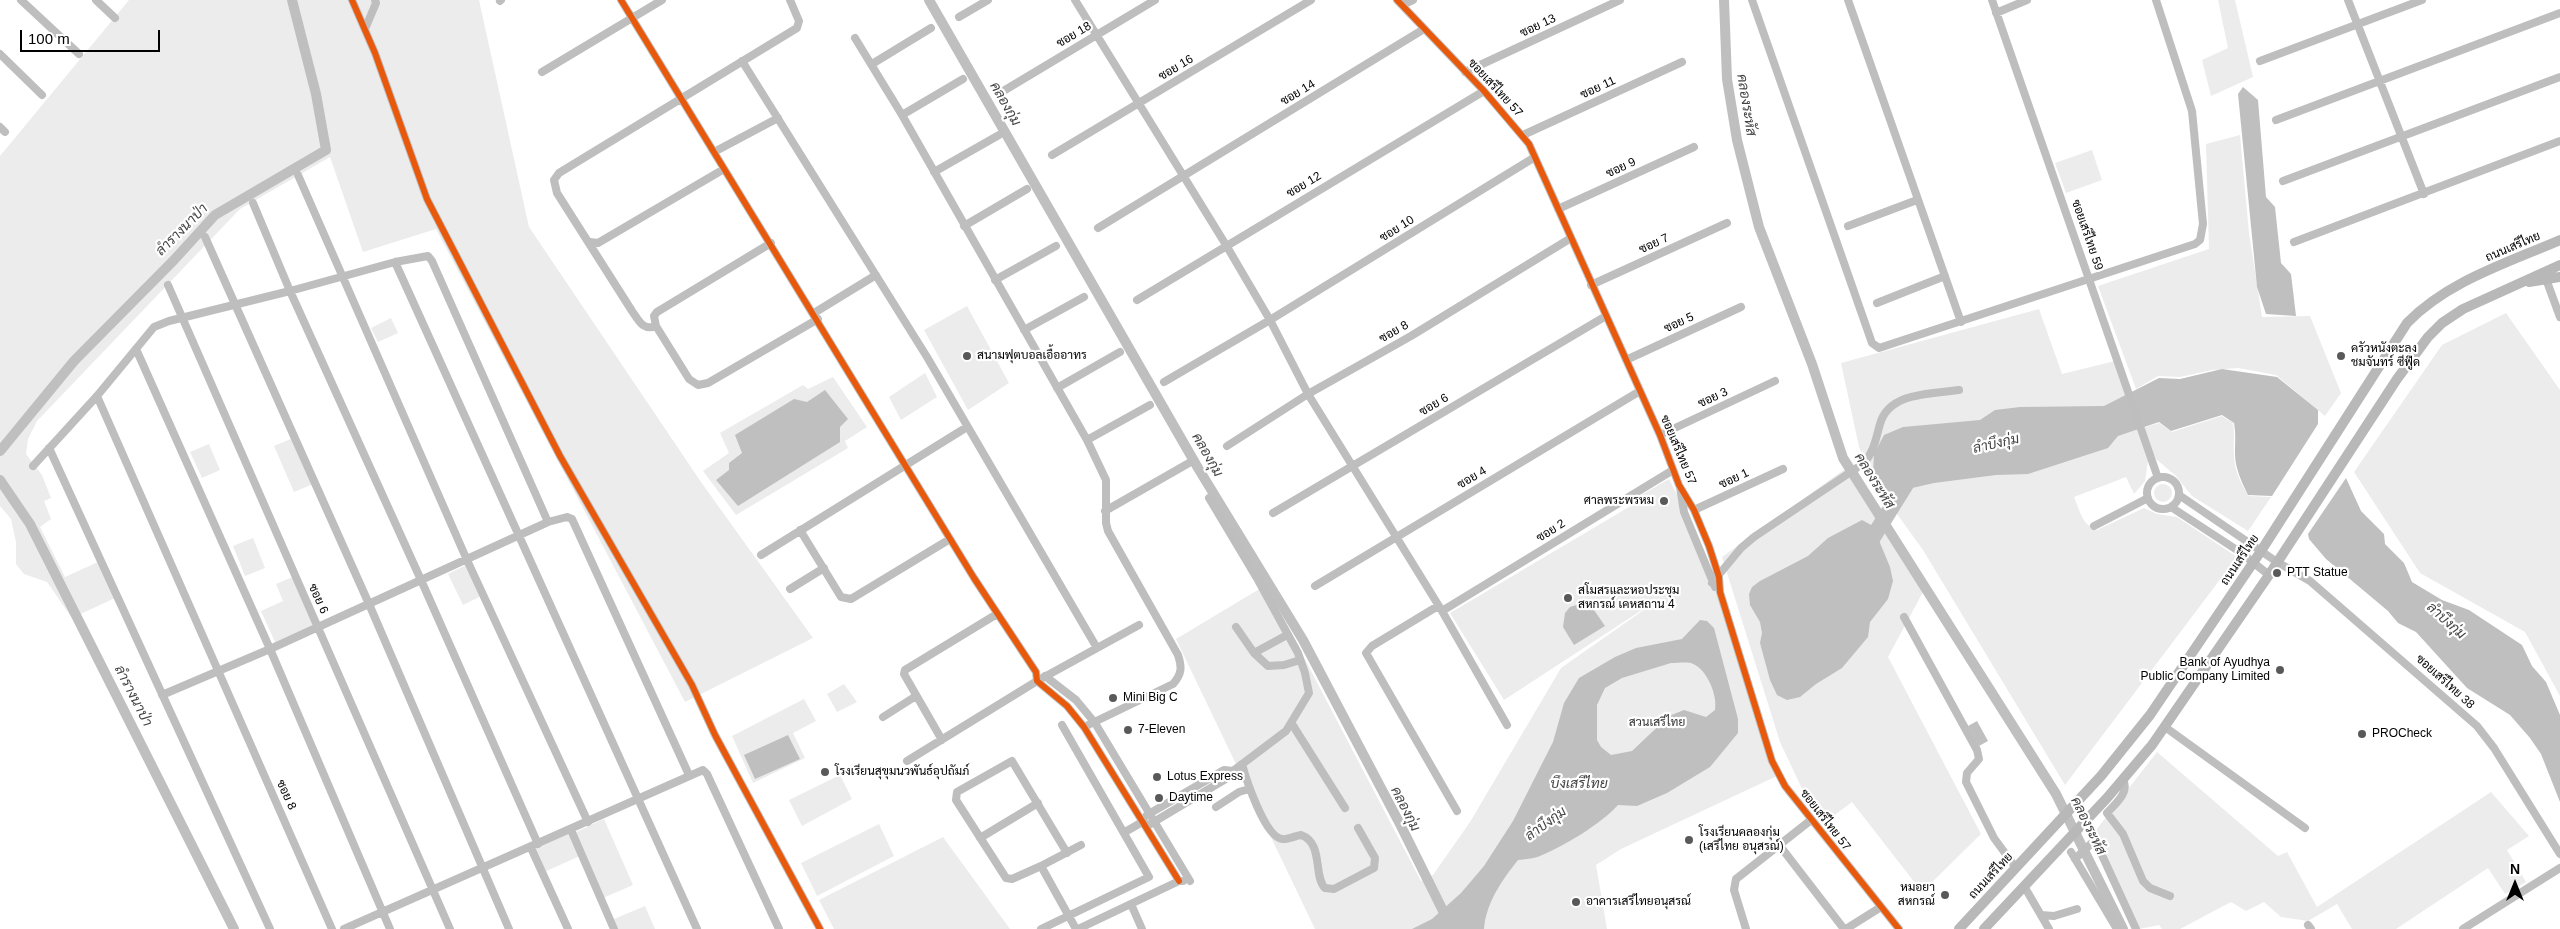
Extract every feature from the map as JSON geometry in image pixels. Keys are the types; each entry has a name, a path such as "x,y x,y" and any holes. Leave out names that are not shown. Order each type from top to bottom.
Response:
{"main road":[{"name":"ถนนเสรีไทย","path":"1959,929 2080,799 2150,716 2261,551 2406,323 2422,308 2462,282 2560,240"},
{"path":"1984,929 2124,780 2165,727 2278,562 2397,378 2428,337 2442,323 2463,309 2560,265"},
{"path":"2518,283 2560,277"}],"street":[{"path":"21,0 79,54"},
{"path":"96,0 115,18"},
{"path":"352,0 365,28 427,199 560,456 692,685 715,735 820,929"},
{"path":"365,28 376,3 375,0"},
{"path":"621,0 816,316 950,539 1036,672 1038,681 1067,706 1084,727 1179,881"},
{"path":"542,72 662,0"},
{"path":"656,326 650,328 643,326 590,242 556,193 554,180 558,173 797,28 799,21 790,0"},
{"path":"959,17 988,0"},
{"path":"1075,0 1226,245 1270,320 1308,394 1394,537 1440,608 1508,725"},
{"name":"ซอย 18","path":"1005,90 1155,0"},
{"name":"ซอย 16","path":"1052,155 1311,0"},
{"path":"1399,3 1413,0"},
{"name":"ซอย 13","path":"1465,72 1620,0"},
{"path":"1752,0 1872,343 1883,348 2196,244 2203,233 2192,111 2156,0"},
{"path":"1848,0 1961,322"},
{"name":"ซอยเสรีไทย 59","path":"1992,0 2158,478"},
{"path":"1996,13 2027,0"},
{"path":"2348,0 2424,194"},
{"path":"2260,61 2422,0"},
{"name":"ซอยเสรีไทย 57","path":"1399,3 1484,91 1523,135 1660,435 1679,486 1684,512 1712,583 1720,592"},
{"path":"2276,120 2560,13"},
{"path":"872,64 931,28"},
{"name":"ซอย 14","path":"1098,228 1424,29"},
{"path":"856,38 902,115 1087,440 1106,480 1105,511 1108,531 1178,655 1182,666 1179,677 1173,684 1084,727"},
{"path":"0,54 42,95"},
{"path":"742,61 876,275 1097,648"},
{"name":"ซอย 11","path":"1523,135 1682,62"},
{"path":"2283,181 2560,77"},
{"path":"902,115 963,80"},
{"name":"ซอย 12","path":"1137,300 1484,91"},
{"path":"714,152 778,118"},
{"path":"934,172 999,135"},
{"path":"2294,242 2560,141"},
{"name":"ซอย 9","path":"1558,209 1694,147"},
{"name":"ซอย 10","path":"1164,382 1270,320 1534,157"},
{"path":"590,242 598,243 724,169"},
{"path":"298,175 467,560 588,822"},
{"path":"964,226 1027,189"},
{"path":"1848,226 1917,200"},
{"path":"253,203 290,291 422,580 568,929"},
{"name":"ซอย 7","path":"1591,286 1727,223"},
{"path":"205,237 369,604 509,929"},
{"name":"ซอย 8","path":"1228,446 1308,394 1411,336 1571,238"},
{"path":"771,243 657,312 654,320 656,326 689,380 698,385 708,384 816,316 876,275"},
{"path":"995,280 1056,246"},
{"path":"32,466 97,396 154,327 396,262 428,256 432,261 548,522"},
{"path":"396,262 637,800 697,929"},
{"path":"1877,303 1945,276"},
{"path":"2546,280 2560,317"},
{"name":"ซอย 6","path":"168,285 450,929"},
{"path":"1024,330 1084,297"},
{"name":"ซอย 5","path":"1626,360 1741,307"},
{"name":"ซอย 6","path":"1273,513 1606,316"},
{"path":"136,349 270,649 390,929"},
{"path":"1057,388 1120,352"},
{"name":"ซอย 3","path":"1660,435 1775,382"},
{"path":"1712,583 1719,577 1741,548 1754,537 1864,463 1872,451 1882,416 1892,404 1902,399 1959,390"},
{"name":"ซอย 4","path":"1315,586 1640,391"},
{"name":"ซอย 8","path":"97,396 220,670 332,929"},
{"path":"1087,440 1150,405"},
{"path":"761,555 966,427"},
{"path":"50,448 270,929"},
{"path":"1105,511 1189,463"},
{"name":"ซอย 1","path":"1694,510 1783,469"},
{"name":"ซอย 2","path":"1457,811 1366,653 1372,646 1440,608 1673,470"},
{"path":"2171,506 2179,495 2178,488 2174,481 2166,477 2158,478 2149,486 2148,498 2158,508 2171,506 2269,575"},
{"name":"ซอยเสรีไทย 57","path":"1679,486 1694,510 1712,553 1719,577 1720,592 1772,762 1785,786 1899,929"},
{"path":"2179,495 2261,551"},
{"path":"1125,832 1144,822 1156,821 1229,777 1233,771 1286,731 1292,724 1308,693 1300,660 1258,580 1209,498"},
{"path":"2094,526 2148,498"},
{"path":"162,695 270,649 562,517 572,519 689,775"},
{"path":"800,530 841,597 851,599 950,539"},
{"name":"ซอยเสรีไทย 38","path":"2261,551 2310,581 2329,596 2478,726 2494,748 2560,854"},
{"path":"790,590 824,568"},
{"path":"942,740 904,674 905,670 997,614"},
{"path":"1904,617 1977,750 1979,759 1967,773 1966,782 1994,838 2016,868"},
{"path":"907,761 1038,681 1139,625"},
{"path":"1236,627 1254,653 1268,666 1284,665 1300,660"},
{"path":"1254,653 1287,635"},
{"path":"1036,672 1047,677 1076,700 1095,723 1156,821 1190,881 1179,881 1077,929 1041,866"},
{"path":"883,717 916,696"},
{"path":"1292,724 1344,808"},
{"path":"1040,929 1148,879 1149,875 1062,725"},
{"path":"2165,727 2305,828"},
{"path":"1067,853 1012,761 959,790 955,796 1008,880 1041,866 1067,853 1081,845"},
{"path":"1242,764 1249,789 1276,837 1284,840 1301,835 1308,840 1318,859 1320,880 1325,888 1334,889 1374,868 1374,858 1358,828"},
{"path":"344,929 703,770 707,774 779,929"},
{"path":"1144,822 1150,813 1224,770 1233,771"},
{"path":"2124,780 2125,791 2107,814 2123,834 2146,884 2170,896"},
{"path":"1122,786 1130,781"},
{"path":"1192,789 1196,798"},
{"path":"1216,807 1239,792 1249,789"},
{"path":"980,838 1038,803"},
{"path":"1746,929 1733,884 1740,875 1780,846 1811,820"},
{"path":"571,830 614,929"},
{"path":"2117,929 2074,856 2093,842 2136,929"},
{"path":"1780,846 1845,929 1880,907"},
{"path":"2462,929 2560,868"},
{"path":"2024,886 2049,929"},
{"path":"1131,904 1142,929"},
{"path":"2041,915 2054,916 2077,909"}],"green space":[{"path":"129,0 479,0 529,227 701,482 813,638 685,702 436,229 363,252 330,157 240,209 37,421 28,439 26,454 42,475 51,498 44,501 51,519 40,527 65,577 98,562 115,598 72,618 47,582 24,574 16,564 16,542 11,519 0,506 0,156"},
{"path":"2218,0 2235,0 2253,77 2211,96 2202,60 2228,48"},
{"path":"2240,135 2249,233 2262,317 2310,316 2341,393 2325,416 2276,375 2238,368 2212,370 2180,377 2158,376 2136,389 2098,286 2209,249 2206,144"},
{"path":"2092,150 2102,180 2066,193 2055,163"},
{"name":"สนามฟุตบอลเอื้ออาทร","path":"967,306 1009,383 968,410 924,330"},
{"path":"2039,309 2062,374 2115,361 2148,461 2145,481 2134,494 2126,477 2074,497 2088,525 2097,530 2144,508 2157,514 2177,517 2237,557 2065,785 1923,550 1874,482 1859,447 1841,363"},
{"path":"2506,313 2560,390 2560,696 2525,632 2420,573 2354,472 2442,345"},
{"path":"391,318 398,333 378,342 371,328"},
{"path":"925,373 937,397 901,420 889,397"},
{"path":"833,377 867,427 845,441 848,448 736,515 703,471 729,453 720,433 803,385 808,389"},
{"path":"2222,416 2233,423 2235,466 2238,477 2249,496 2271,497 2248,531 2192,496 2176,476 2156,459 2143,428 2159,423 2172,432"},
{"path":"293,438 313,484 294,492 274,446"},
{"path":"209,444 220,470 202,478 190,452"},
{"path":"1845,469 1923,592 1888,657 1981,834 1922,892 1852,802 1832,817 1804,793 1780,742 1722,557"},
{"name":"สวนเสรีไทย","path":"1669,479 1696,533 1712,572 1779,775 1621,849 1596,865 1607,929 1315,929 1176,639 1266,585 1421,881 1433,875 1470,822 1561,668 1668,593 1504,700 1450,613 1634,504 1637,507 1633,500"},
{"path":"2159,484 2167,484 2172,489 2170,500 2159,502 2154,497 2154,489"},
{"path":"253,538 265,568 245,576 233,546"},
{"path":"466,565 481,596 463,605 448,574"},
{"path":"295,576 316,624 275,642 261,611 283,601 276,584"},
{"path":"844,684 857,702 837,712 827,694"},
{"path":"804,699 816,721 793,733 805,758 753,783 732,736"},
{"path":"2157,752 2278,856 2287,852 2317,907 2491,792 2529,836 2507,850 2526,882 2505,894 2488,868 2396,929 2352,929 2337,904 2308,921 2281,917 2264,902 2246,911 2231,902 2180,929 2162,929 2159,925 2139,929 2121,896 2093,834"},
{"path":"840,775 852,799 802,826 789,800"},
{"path":"604,819 633,885 603,898 574,833"},
{"path":"879,824 894,856 817,896 801,863"},
{"path":"569,832 580,856 544,872 533,848"},
{"path":"943,837 1010,929 834,929 819,900"},
{"path":"645,906 655,929 618,929 614,919"}],"water":[{"path":"2243,87 2258,100 2266,197 2275,207 2281,263 2291,274 2296,316 2266,314 2257,287 2238,94"},
{"path":"2222,369 2277,377 2318,410 2318,424 2272,496 2248,495 2236,465 2234,423 2222,415 2171,431 2159,422 2118,436 2108,448 2028,474 1996,475 1934,483 1890,493 1873,474 1874,454 1884,435 1903,427 1980,420 1995,410 2020,407 2104,406 2159,378 2180,379"},
{"path":"825,390 848,419 840,427 840,442 738,506 716,480 729,470 729,463 742,453 735,435 794,399 807,402"},
{"path":"2346,478 2361,511 2384,534 2385,544 2404,563 2412,582 2442,600 2469,610 2522,645 2532,666 2546,682 2560,715 2560,802 2541,754 2510,715 2467,688 2416,632 2398,623 2388,611 2326,559 2309,539 2308,534"},
{"path":"1862,520 1873,526 1890,567 1893,581 1888,599 1870,622 1868,637 1842,668 1816,684 1800,697 1787,700 1777,695 1770,680 1760,643 1762,633 1760,622 1750,605 1749,594 1752,587 1760,581 1808,556 1828,538"},
{"path":"1580,604 1594,610 1605,626 1574,645 1563,627 1565,613 1570,607"},
{"name":"บึงเสรีไทย","path":"1700,620 1707,621 1714,628 1738,719 1738,733 1710,767 1667,793 1637,806 1618,805 1592,827 1550,852 1535,858 1518,860 1491,901 1484,929 1412,929 1432,919 1461,893 1484,866 1513,821 1553,742 1564,703 1579,678 1615,657 1636,648 1682,639","holes":["1671,663 1691,663 1702,670 1713,690 1715,710 1706,717 1684,710 1669,716 1632,751 1611,755 1601,747 1597,740 1597,705 1605,688 1622,678"]},
{"path":"1977,721 1988,741 1979,746 1968,726"},
{"path":"788,735 800,759 755,779 744,755"}],"waterway":[{"name":"ลำรางนาป่า","path":"0,451 74,361 174,260 215,215 326,150 316,94 292,0"},
{"name":"คลองกุ่ม","path":"929,0 1198,468 1303,640 1401,826 1452,929"},
{"name":"คลองระหัส","path":"1724,0 1727,79 1737,140 1759,227 1812,364 1843,458 2056,794 2123,929"},
{"name":"ลำบึงกุ่ม","path":"1865,550 1913,473"},
{"name":"ลำรางนาป่า","path":"0,480 30,524 234,929"}],"cycle path":[{"path":"352,0 375,53 427,199 560,456 692,685 715,735 820,929"},
{"path":"621,0 974,578 1036,672 1037,681 1067,706 1084,727 1179,881"},
{"path":"1397,0 1484,91 1529,144 1660,435 1679,485 1694,510 1709,546 1719,577 1720,592 1772,761 1785,786 1899,929"}],"place":[{"name":"สนามฟุตบอลเอื้ออาทร","path":"967,356"},
{"name":"ครัวหนังตะลุง ชมจันทร์ ซีฟู๊ด","path":"2341,356"},
{"name":"ศาลพระพรหม","path":"1664,501"},
{"name":"PTT Statue","path":"2277,573"},
{"name":"สโมสรและหอประชุม สหกรณ์ เคหสถาน 4","path":"1568,598"},
{"name":"Bank of Ayudhya Public Company Limited","path":"2280,670"},
{"name":"Mini Big C","path":"1113,698"},
{"name":"7-Eleven","path":"1128,730"},
{"name":"PROCheck","path":"2362,734"},
{"name":"โรงเรียนสุขุมนวพันธ์อุปถัมภ์","path":"825,772"},
{"name":"Lotus Express","path":"1157,777"},
{"name":"Daytime","path":"1159,798"},
{"name":"โรงเรียนคลองกุ่ม (เสรีไทย อนุสรณ์)","path":"1689,840"},
{"name":"หมอยา สหกรณ์","path":"1945,895"},
{"name":"อาคารเสรีไทยอนุสรณ์","path":"1576,902"}]}
